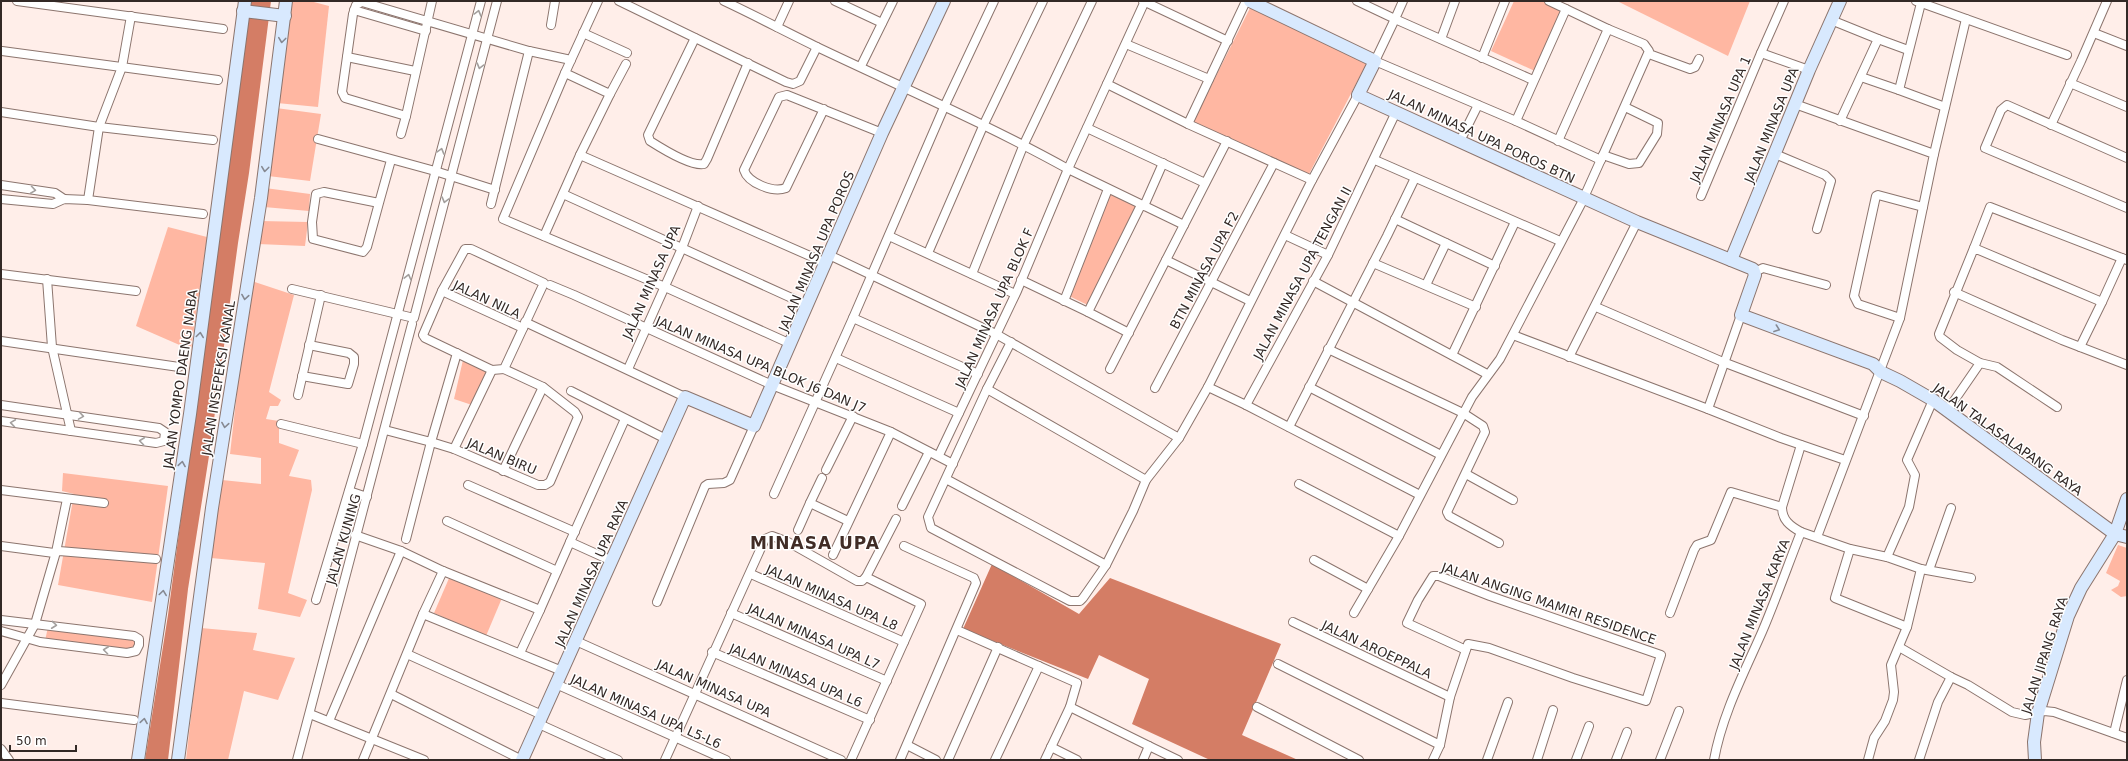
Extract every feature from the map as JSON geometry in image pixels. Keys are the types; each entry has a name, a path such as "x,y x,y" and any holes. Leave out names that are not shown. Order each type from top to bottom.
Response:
{"street":[{"path":"17,1 223,29"},
{"name":"JALAN INSEPEKSI KANAL","path":"178,760 212,508 261,198 286,1"},
{"path":"402,134 432,1"},
{"path":"316,600 363,444 481,1"},
{"name":"JALAN KUNING","path":"297,760 355,535 385,430 497,1"},
{"path":"551,25 554,1"},
{"path":"598,1 565,73 503,219 665,287 791,344"},
{"path":"619,1 748,64 793,84 800,81 817,47"},
{"path":"724,1 737,4 776,27 817,47 945,105 1024,144 1108,190 1184,225"},
{"path":"776,27 789,1"},
{"path":"835,1 882,23"},
{"path":"861,66 893,1"},
{"path":"903,86 944,1"},
{"path":"774,494 836,358 945,105 994,1"},
{"path":"928,253 984,124 1044,1"},
{"path":"972,274 1024,144 1092,1"},
{"path":"1144,1 1228,41"},
{"name":"JALAN MINASA UPA BLOK F","path":"939,455 1015,294 1068,169 1126,44 1144,1"},
{"path":"1188,124 1228,41 1251,1 1375,61 1516,121 1558,141 1602,158 1629,164 1640,163 1657,134 1657,122 1625,107"},
{"path":"1357,1 1533,80"},
{"path":"1011,342 987,389 928,518 931,528 1070,601 1080,601 1106,565 1133,511 1146,480 1179,438 1208,387 1312,180 1358,95 1404,1"},
{"path":"1441,39 1456,1"},
{"path":"1482,58 1505,1"},
{"path":"1354,613 1399,536 1463,413 1487,374 1500,359 1513,335 1560,241 1584,198 1649,54 1648,49 1644,44 1549,1"},
{"name":"JALAN MINASA UPA 1","path":"1701,196 1784,1"},
{"name":"JALAN MINASA UPA","path":"1731,260 1809,70 1840,1"},
{"path":"2051,125 2094,33 2107,1"},
{"path":"1899,90 1918,2 2067,54"},
{"path":"406,116 345,98 342,92 354,10 359,3 367,3 428,20 472,35 529,51 571,60"},
{"path":"244,6 285,16"},
{"name":"JALAN YOMPO DAENG NABA","path":"138,760 190,414 244,6"},
{"path":"1516,121 1566,9"},
{"path":"354,10 426,31"},
{"path":"88,200 99,126 122,67 131,16"},
{"path":"1817,537 1845,460 1881,372 1900,318 1934,154 1966,19"},
{"path":"1831,20 1908,50"},
{"path":"1558,141 1608,29"},
{"path":"583,33 627,53"},
{"path":"2094,33 2127,46"},
{"path":"694,38 648,135 650,141 656,145 693,164 704,164 707,160 748,64"},
{"path":"1840,121 1878,39"},
{"path":"1126,44 1209,79"},
{"path":"2,51 218,80"},
{"path":"491,204 529,51"},
{"path":"1761,53 1809,70"},
{"path":"1649,54 1690,69 1694,67 1699,59"},
{"path":"347,57 415,71"},
{"path":"544,236 580,155 626,64"},
{"path":"565,73 610,94"},
{"path":"1861,77 1945,107"},
{"path":"2070,83 2127,107"},
{"path":"1107,84 1188,124 1312,180"},
{"name":"JALAN MINASA UPA POROS","path":"754,426 903,86"},
{"path":"824,109 786,188 779,191 751,181 746,177 744,170 779,97 786,95 824,109 882,133"},
{"name":"JALAN MINASA UPA POROS BTN","path":"1358,95 1637,222 1731,260 1755,272"},
{"path":"1795,104 1934,154"},
{"path":"1460,142 1478,105"},
{"path":"2127,158 2007,105 2001,110 1985,148 2127,208"},
{"path":"1,112 213,140"},
{"name":"JALAN MINASA UPA TENGAN II","path":"1246,405 1328,255 1375,160 1396,112"},
{"path":"1087,128 1206,183"},
{"path":"318,139 435,171 494,190"},
{"path":"1110,369 1130,333 1227,141"},
{"path":"1775,154 1825,175 1831,180 1817,230"},
{"path":"580,155 698,206 828,259 872,274 1011,342 1179,438"},
{"path":"378,203 319,192 315,197 312,222 313,239 363,252 367,247 391,160"},
{"path":"1375,160 1560,241"},
{"path":"1088,312 1164,163"},
{"name":"BTN MINASA UPA F2","path":"1155,388 1274,163"},
{"path":"1289,427 1415,178"},
{"path":"1,185 54,193 64,199"},
{"path":"1064,300 1108,190"},
{"path":"563,194 807,305"},
{"path":"1900,318 1858,304 1854,296 1876,196 1878,195 1923,207"},
{"path":"1,199 53,204 64,199 88,200 203,214"},
{"name":"JALAN MINASA UPA","path":"628,369 682,248 698,206"},
{"path":"2057,407 1997,367 1980,363 1957,350 1940,337 1939,334 1954,292 1974,248 1990,207 2124,259 2080,347"},
{"path":"1395,219 1495,266"},
{"path":"1452,355 1515,222"},
{"path":"1569,357 1596,307 1637,222"},
{"path":"1285,235 1328,255"},
{"path":"889,236 1015,294"},
{"path":"1426,285 1446,243"},
{"path":"1974,248 2102,302"},
{"name":"JALAN MINASA UPA BLOK J6 DAN J7","path":"442,291 463,251 467,249 574,295 772,385 816,401 891,432 929,452 939,455 954,464"},
{"path":"1166,260 1212,281 1250,301"},
{"path":"1373,263 1476,306"},
{"path":"1708,409 1755,272 1763,268 1826,285"},
{"path":"1,274 136,291"},
{"path":"47,279 52,347 71,431"},
{"path":"1021,280 1130,333"},
{"path":"1313,281 1487,374"},
{"path":"442,291 423,331 425,338 492,370 504,369 524,325 547,284"},
{"path":"292,289 398,314 413,321"},
{"name":"JALAN NILA","path":"442,291 628,369 686,397"},
{"path":"1954,292 2080,347 2127,365"},
{"path":"298,395 321,295"},
{"path":"1596,307 1724,362 1864,416"},
{"name":"JALAN TALASALAPANG RAYA","path":"1741,315 1873,364 1881,372 1933,400 2121,535"},
{"path":"853,318 978,374"},
{"path":"1513,335 1845,460"},
{"path":"1,341 52,347 179,367"},
{"path":"302,376 348,384 354,364 354,357 349,354 309,345"},
{"path":"1328,349 1463,413 1482,424 1486,430 1466,474 1448,508 1448,514 1499,542"},
{"path":"406,539 431,442 457,353"},
{"path":"836,358 959,413"},
{"path":"1947,411 1980,363"},
{"name":"JALAN BIRU","path":"385,430 454,449 538,485 545,485 550,482 578,417 575,412 543,387 504,369"},
{"path":"454,449 492,370"},
{"path":"503,471 543,387"},
{"path":"1208,387 1246,405 1420,495"},
{"path":"1309,387 1441,455"},
{"path":"987,389 1146,480"},
{"path":"571,391 666,438"},
{"path":"657,602 705,486 712,483 724,483 730,480 754,426 686,397"},
{"name":"JALAN MINASA UPA RAYA","path":"522,760 666,438 686,397"},
{"path":"1887,557 1909,507 1915,475 1907,460 1933,400"},
{"path":"1,405 159,428 166,434 164,441 156,442 1,421"},
{"path":"826,470 853,416"},
{"path":"520,653 625,419"},
{"path":"281,424 363,444"},
{"path":"833,555 891,432"},
{"path":"1801,444 1782,507 1782,514 1785,521 1801,532"},
{"path":"902,506 929,452"},
{"path":"1466,474 1513,500"},
{"path":"798,530 813,504 822,478"},
{"path":"946,479 1106,565"},
{"path":"1299,484 1399,536"},
{"path":"468,485 575,532"},
{"path":"1,490 104,503"},
{"path":"349,491 367,497"},
{"path":"1670,613 1694,550 1698,545 1711,540 1731,492 1782,507"},
{"path":"1,686 35,624 56,552 67,499"},
{"name":"JALAN JIPANG RAYA","path":"2035,760 2034,742 2038,713 2074,601 2121,535 2127,499"},
{"path":"813,504 848,521"},
{"path":"1868,760 1874,738 1885,721 1893,700 1891,665 1907,627 1925,570 1951,508"},
{"path":"665,760 712,652 751,574 765,539 772,536 788,542 858,581 862,581 866,577 896,519"},
{"path":"447,521 557,571"},
{"name":"JALAN MINASA KARYA","path":"1714,760 1719,736 1732,700 1769,616 1801,532 1850,549 1887,557 1925,570 1971,578"},
{"path":"355,535 401,551 443,571 540,610"},
{"path":"570,542 612,561"},
{"path":"1,546 56,552 156,559"},
{"path":"900,760 976,587 975,580 904,546"},
{"path":"1850,549 1835,598 1907,627"},
{"path":"329,721 401,551"},
{"path":"1314,560 1368,588"},
{"path":"363,760 406,654 443,571"},
{"name":"JALAN MINASA UPA L8","path":"751,574 904,642"},
{"name":"JALAN ANGING MAMIRI RESIDENCE","path":"1436,575 1490,596 1662,654 1646,701 1573,678 1489,648 1467,647 1407,623 1430,578 1436,575"},
{"path":"851,760 921,604 866,577"},
{"name":"JALAN MINASA UPA L7","path":"731,613 887,681"},
{"path":"423,614 562,671"},
{"path":"1,620 134,636 139,639 139,645 136,651 127,653 40,642 1,631"},
{"name":"JALAN AROEPPALA","path":"1293,622 1450,697"},
{"path":"957,630 1077,683 1070,707 1045,760"},
{"name":"JALAN MINASA UPA","path":"576,641 841,760"},
{"path":"948,760 998,647"},
{"path":"1434,760 1440,745 1450,697 1467,647"},
{"path":"1899,647 1951,678 1968,685 2012,712 2025,715 2054,712 2127,738"},
{"name":"JALAN MINASA UPA L6","path":"712,652 870,720"},
{"path":"406,654 618,760"},
{"path":"1278,664 1440,745"},
{"path":"995,760 1039,666"},
{"path":"1919,760 1935,709 1951,678"},
{"path":"2114,733 2127,680"},
{"name":"JALAN MINASA UPA L5-L6","path":"556,684 726,760"},
{"path":"390,694 522,760"},
{"path":"1487,760 1508,702"},
{"path":"1,703 134,720"},
{"path":"1070,707 1178,760"},
{"path":"1257,708 1359,760"},
{"path":"1537,760 1553,710"},
{"path":"1660,760 1680,711"},
{"path":"310,714 371,740 422,759"},
{"path":"1576,760 1589,726"},
{"path":"1616,760 1628,732"},
{"path":"907,745 936,760"},
{"path":"1143,760 1149,746"},
{"path":"1051,748 1077,760"},
{"path":"1,749 9,760"}],"shaded area":[{"path":"250,1 271,1 249,173 209,456 188,589 168,760 145,760 168,615"},
{"path":"292,1 310,1 329,6 318,107 277,103"},
{"path":"1514,1 1547,1 1565,9 1537,72 1491,51"},
{"path":"1617,1 1750,1 1728,56"},
{"path":"1250,8 1367,63 1309,174 1193,122"},
{"path":"276,108 321,114 310,181 268,176"},
{"path":"265,188 310,194 309,211 264,207"},
{"path":"1109,193 1143,209 1094,308 1069,296"},
{"path":"260,221 308,222 305,246 258,244"},
{"path":"168,227 207,237 191,350 136,326"},
{"path":"252,281 294,295 269,392 281,400 278,406 270,406 266,419 279,421 279,443 299,450 289,476 311,480 312,490 288,593 307,600 300,617 258,609 265,563 211,558 222,480 261,484 261,458 230,454"},
{"path":"463,360 494,374 478,407 454,399"},
{"path":"63,473 168,486 152,602 58,585 74,494 62,491"},
{"path":"2118,545 2127,548 2127,596 2121,597 2111,590 2118,586 2120,581 2106,573"},
{"path":"992,564 1079,614 1110,578 1281,644 1242,735 1298,760 1210,760 1132,724 1149,679 1099,655 1088,679 963,629"},
{"path":"450,576 502,598 486,636 434,613"},
{"path":"49,622 141,635 139,655 45,641"},
{"path":"201,628 257,633 253,650 295,658 278,700 244,691 228,760 186,760"}],"district":[{"name":"MINASA UPA","path":"815,543"}]}
